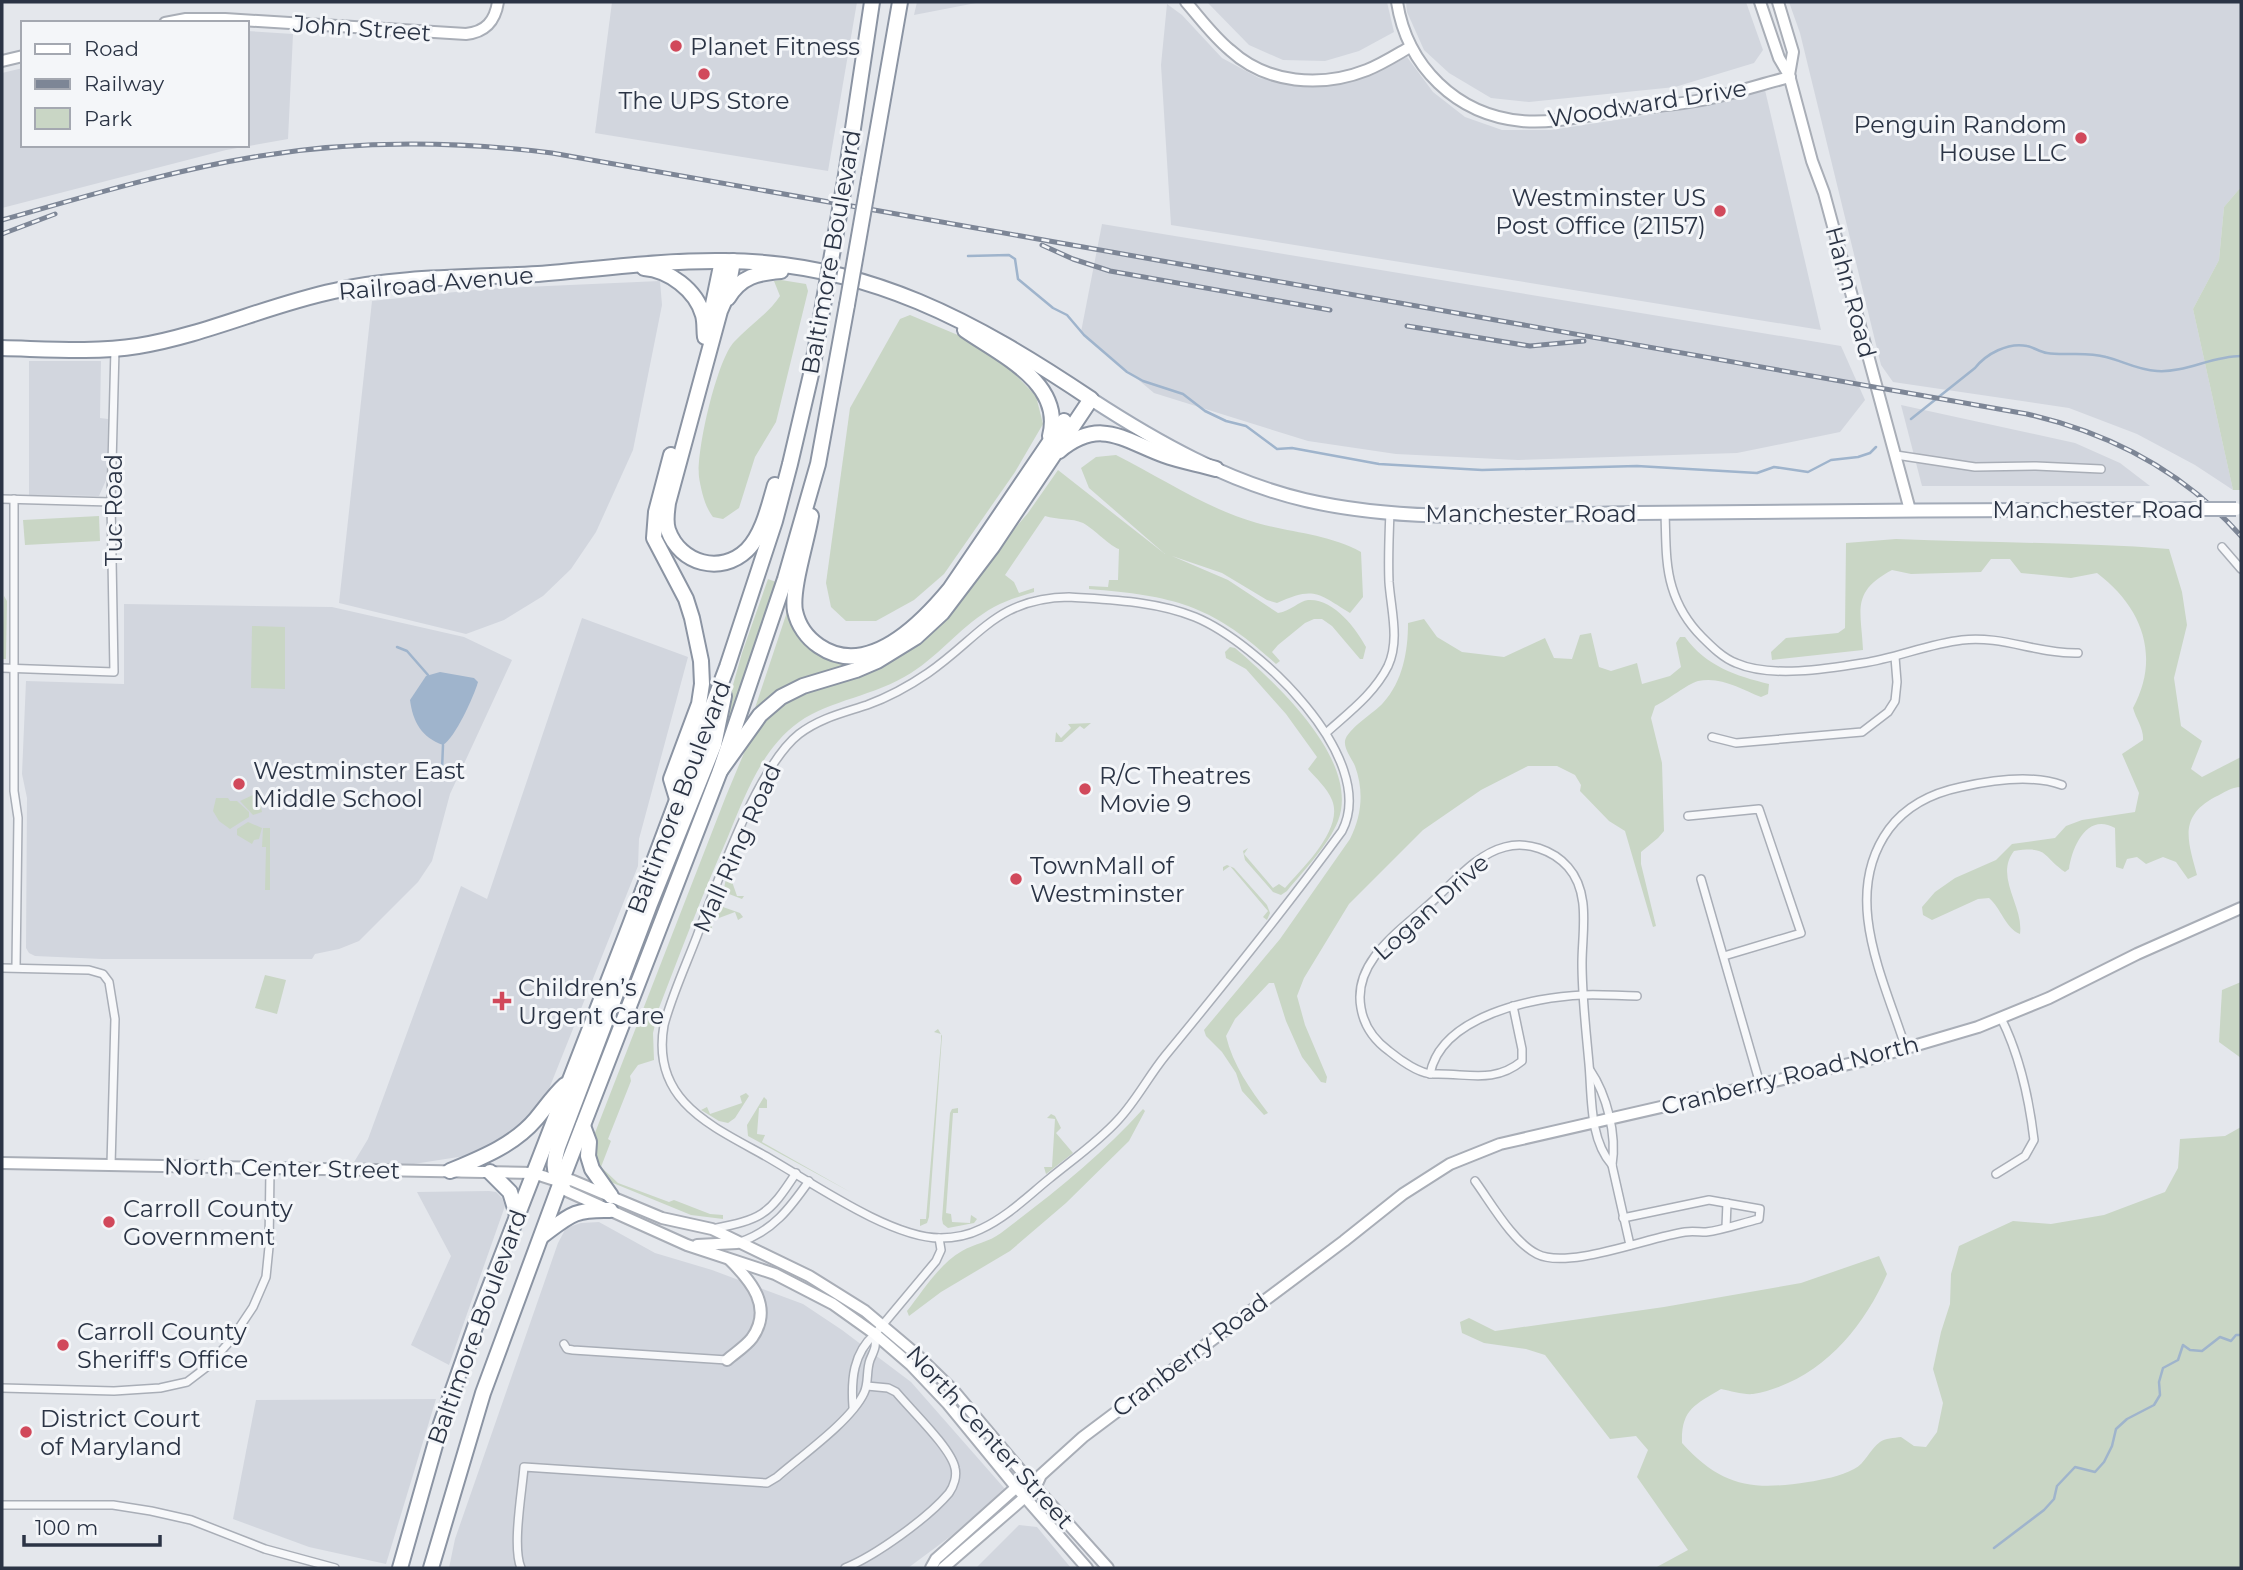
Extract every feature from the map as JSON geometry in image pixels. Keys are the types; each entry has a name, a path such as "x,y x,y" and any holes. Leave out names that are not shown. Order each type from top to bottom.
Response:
{"highway":[{"name":"Baltimore Boulevard","path":"400,1568 441,1424 517,1215 631,925 733,650 775,521 812,370 846,175 872,2"},
{"name":"Baltimore Boulevard","path":"430,1568 483,1393 561,1182 720,771 785,579 822,442 900,2"},
{"name":"Railroad Avenue","path":"2,348 115,349 169,339 336,290 653,264 728,261 800,269 876,284"},
{"path":"728,261 727,295 720,311 667,510 668,530 682,552 704,564 727,563 748,549 756,537 772,494 812,370"},
{"path":"677,799 671,779 699,704 702,661 686,599 654,538 655,525 660,495 728,261"},
{"path":"594,270 652,269 681,283 698,304 703,316 705,337"},
{"path":"720,311 731,292 750,275 800,269"},
{"name":"Manchester Road","path":"876,284 926,304 990,335 1087,396"},
{"path":"926,304 1032,377 1045,392 1052,405 1053,422 1048,454"},
{"path":"720,771 755,721 781,697 803,686 877,661 906,644 934,622 965,586 1087,396"},
{"path":"822,442 808,538 795,593 795,608 800,625 816,644 830,652 853,656 886,646 931,611 1048,454 1069,443 1091,434 1109,433 1165,456 1216,469"},
{"path":"561,1182 554,1171 558,1147 650,904 714,745 733,650"},
{"path":"450,1171 501,1147 536,1119 568,1081"},
{"path":"541,1237 577,1211 611,1203 592,1169 588,1156 589,1142 583,1126"},
{"path":"490,1172 510,1192 517,1215"}],"main road":[{"name":"Manchester Road","path":"1087,396 1154,439 1216,469 1301,499 1340,507 1390,512 1463,515 2238,509"}],"street":[{"name":"John Street","path":"185,21 217,18 466,34 489,26 495,17 498,2"},
{"path":"1186,2 1230,51 1245,62 1277,76 1316,81 1342,78 1368,69 1410,47"},
{"name":"Woodward Drive","path":"1397,2 1410,47 1428,72 1453,96 1483,112 1523,121 1552,120 1707,99 1790,76"},
{"name":"Hahn Road","path":"1760,2 1779,58 1790,76 1910,510"},
{"name":"Hahn Road","path":"1778,2 1793,52 1790,76"},
{"path":"2,61 21,56"},
{"name":"Tuc Road","path":"15,668 114,672 111,502 115,349"},
{"path":"1896,455 1975,467 2101,469"},
{"path":"2,499 111,502"},
{"path":"14,499 14,791 18,818 16,967"},
{"path":"1326,733 1364,699 1389,665 1394,642 1388,551 1390,512"},
{"path":"1665,513 1668,567 1680,608 1694,629 1722,655 1745,666 1791,670 1862,663 1943,643 1974,639 2000,641 2050,653 2078,653"},
{"path":"2222,547 2241,569"},
{"name":"Mall Ring Road","path":"1069,597 1167,608 1192,616 1230,636 1261,660 1326,733 1340,757 1348,780 1350,798 1348,818 1337,837 1252,952 1161,1060 1124,1113 1107,1131 996,1221 972,1233 939,1238 900,1230 709,1124 684,1104 675,1092 667,1073 662,1033 668,1010 748,813 780,752 800,733 822,719 881,700 914,682 946,660 986,624 1008,610 1043,600 1069,597"},
{"path":"1712,737 1736,744 1862,732 1882,718 1895,701 1895,657"},
{"path":"2,668 15,668"},
{"path":"1906,1049 1878,961 1866,906 1869,870 1883,838 1914,805 1940,792 1972,784 2038,779 2062,785"},
{"path":"1688,816 1759,809 1801,933 1724,956"},
{"name":"Logan Drive","path":"1513,1006 1524,1058 1508,1070 1488,1076 1430,1074 1398,1058 1371,1035 1362,1014 1361,982 1371,960 1475,863 1493,850 1517,845 1536,848 1561,860 1576,878 1583,900 1582,995 1590,1098 1605,1157 1612,1165"},
{"path":"1701,880 1760,1084"},
{"name":"Cranberry Road North","path":"1345,1241 1404,1194 1450,1164 1500,1144 1906,1049 2049,999 2137,954 2241,908"},
{"path":"2,968 94,971 103,974 109,982 115,1019 111,1165"},
{"path":"1430,1074 1436,1056 1462,1030 1487,1015 1513,1006 1582,995 1637,996"},
{"path":"1996,1174 2025,1156 2034,1140 2021,1070 2001,1018"},
{"name":"Logan Drive","path":"1589,1069 1600,1089 1609,1119 1614,1152 1612,1165 1630,1245"},
{"name":"North Center Street","path":"2,1163 533,1173 561,1182 567,1191 712,1229 823,1284 879,1329 916,1354 953,1390 1035,1488 1108,1568"},
{"path":"2,1388 114,1391 160,1388 187,1382 208,1366 247,1315 263,1283 270,1247 270,1169"},
{"path":"712,1229 763,1215 777,1201 796,1174"},
{"path":"687,1245 740,1242 756,1237 781,1219 810,1181"},
{"path":"1475,1181 1504,1223 1535,1253 1554,1258 1573,1257 1685,1232 1726,1227 1759,1219 1759,1209 1709,1200 1623,1218"},
{"name":"North Center Street","path":"611,1203 687,1245 775,1274 879,1329 948,1404 1016,1488 1087,1568"},
{"path":"1726,1227 1727,1203"},
{"path":"853,1408 855,1368 865,1343 936,1261 941,1250 939,1238"},
{"name":"Cranberry Road","path":"943,1568 1035,1488 1041,1475 1083,1437 1345,1241"},
{"path":"564,1344 567,1349 573,1350 727,1360 753,1337 760,1317 758,1293 752,1282 728,1258"},
{"path":"521,1568 518,1537 524,1467 768,1483 834,1428 858,1403 867,1386 870,1361 876,1351 879,1329"},
{"path":"845,1568 884,1546 919,1519 950,1492 956,1475 955,1466 948,1453 896,1392 888,1388 867,1386"},
{"path":"930,1568 936,1559 1027,1478 1041,1475"},
{"path":"2,1505 113,1505 151,1511 191,1520 265,1549 334,1568"}],"shaded area":[{"path":"612,2 857,2 828,171 595,133"},
{"path":"917,2 981,2 914,15"},
{"path":"1207,2 1387,2 1394,32 1359,51 1325,61 1283,60 1249,45"},
{"path":"1406,2 1746,2 1763,50 1754,63 1675,87 1529,102 1491,98 1449,73 1424,50 1407,12"},
{"path":"1789,2 2241,2 2241,187 2224,207 2219,260 2193,309 2233,490 2195,465 2137,434 2069,408 1893,382 1881,365 1800,33"},
{"path":"1167,4 1182,15 1222,58 1259,78 1298,84 1334,84 1370,76 1407,57 1433,92 1465,117 1502,130 1551,130 1668,112 1765,90 1821,330 1171,225 1161,65"},
{"path":"248,31 293,34 288,139 248,146"},
{"path":"21,68 21,147 243,147 2,208 2,73"},
{"path":"1102,224 1841,346 1865,400 1840,432 1737,453 1518,460 1396,454 1308,441 1154,393 1081,332"},
{"path":"660,281 662,305 633,450 596,532 571,569 543,596 504,620 466,634 339,603 372,301 483,289"},
{"path":"29,361 101,361 100,418 108,419 107,478 99,496 29,495"},
{"path":"1901,405 2075,443 2120,463 2150,486 1922,486"},
{"name":"Westminster East Middle School","path":"124,604 332,607 464,637 512,660 450,794 432,861 418,882 359,941 315,954 312,959 102,959 35,956 29,953 26,948 27,798 22,774 26,681 124,684"},
{"path":"582,618 688,657 639,839 638,866 545,1099 530,1121 484,1153 375,1170 351,1167 368,1139 461,886 487,899"},
{"path":"417,1192 496,1192 505,1206 449,1365 411,1345 451,1256"},
{"path":"599,1222 655,1253 712,1270 803,1304 911,1382 1005,1489 951,1536 908,1568 449,1568 455,1539 558,1243 566,1228 581,1223"},
{"path":"436,1399 386,1564 309,1547 233,1519 256,1400"},
{"path":"1019,1525 1037,1527 1071,1568 976,1568"}],"green space":[{"path":"2241,187 2241,490 2233,490 2193,309 2219,260 2224,207"},
{"path":"774,281 806,284 808,291 776,422 755,457 739,508 723,519 713,517 702,493 699,464 704,428 715,386 727,352 780,296"},
{"path":"910,315 965,338 1006,365 1036,396 1043,424 1015,472 944,574 914,600 876,621 846,621 831,607 826,583 850,408 900,319"},
{"path":"1116,455 1220,510 1270,526 1323,538 1361,552 1363,597 1350,613 1315,594 1308,593 1277,603 1267,600 1222,573 1172,556 1228,580 1278,613 1308,600 1326,604 1343,616 1362,639 1366,647 1363,659 1322,619 1305,623 1278,645 1272,652 1280,661 1276,664 1232,628 1191,607 1146,595 1089,589 1089,586 1108,587 1109,580 1118,580 1119,549 1083,523 1045,516 1005,575 1014,582 1019,593 1034,588 1034,592 1004,602 983,614 922,665 897,681 825,708 799,722 774,746 747,791 659,1008 653,1033 654,1060 638,1065 630,1076 631,1081 608,1139 611,1141 601,1167 618,1183 669,1202 674,1200 710,1214 723,1215 723,1219 691,1215 613,1183 597,1163 593,1138 726,796 749,741 764,719 789,698 837,681 986,562 1028,513 1058,470 1165,554 1089,488 1081,468 1096,457"},
{"path":"99,516 100,541 25,545 23,520"},
{"path":"1896,539 2169,549 2182,592 2187,625 2174,678 2181,726 2202,741 2191,769 2202,777 2241,757 2241,787 2203,805 2191,822 2189,841 2197,875 2188,879 2176,862 2163,857 2146,864 2137,857 2127,859 2123,869 2116,867 2115,828 2105,824 2096,825 2089,828 2077,842 2069,869 2065,872 2044,853 2033,850 2014,851 2007,871 2018,913 2020,934 2011,927 1989,898 1978,899 1932,920 1923,915 1922,907 1935,892 1955,878 1996,860 2012,844 2055,838 2066,826 2082,820 2135,812 2139,793 2122,754 2143,740 2133,708 2146,670 2146,651 2136,617 2126,601 2097,573 2071,578 2021,573 2010,559 1991,559 1981,572 1911,574 1892,570 1879,578 1864,594 1860,612 1863,650 1772,660 1771,652 1786,638 1838,633 1845,628 1846,543"},
{"path":"768,579 776,582 735,711 658,910 653,908 717,742 742,653"},
{"path":"4,596 7,601 6,659 2,659"},
{"path":"788,609 799,632 863,659 753,714"},
{"path":"1424,619 1437,637 1462,652 1504,657 1545,638 1554,658 1572,659 1580,635 1591,633 1599,667 1611,671 1637,663 1642,684 1670,676 1681,667 1676,643 1680,637 1685,637 1712,663 1769,684 1768,694 1761,697 1731,684 1706,680 1694,683 1655,706 1651,718 1662,763 1664,831 1641,852 1641,864 1656,926 1653,927 1625,831 1609,821 1580,791 1581,785 1575,775 1557,766 1528,766 1481,790 1423,830 1349,904 1304,978 1297,996 1305,1025 1327,1077 1326,1083 1321,1082 1302,1057 1286,1021 1274,983 1269,983 1235,1019 1226,1036 1229,1047 1243,1076 1268,1113 1264,1115 1242,1091 1236,1073 1204,1030 1280,939 1350,839 1357,821 1361,794 1358,775 1345,741 1351,731 1390,694 1403,665 1408,623"},
{"path":"252,626 285,627 285,689 251,688"},
{"path":"1230,647 1235,648 1272,681 1310,725 1326,749 1337,774 1342,798 1338,821 1328,840 1281,895 1273,892 1245,860 1243,851 1248,848 1244,854 1273,888 1279,884 1285,888 1311,859 1327,835 1334,811 1332,800 1308,769 1317,757 1286,714 1246,669 1226,658 1225,652"},
{"path":"1091,723 1084,729 1080,726 1062,742 1055,742 1056,732 1061,738 1071,728 1068,724"},
{"path":"258,795 262,812 253,815 240,801"},
{"path":"216,798 237,801 249,812 249,817 230,829 219,821 213,811"},
{"path":"248,822 262,828 259,839 252,844 237,835 237,829"},
{"path":"263,828 270,828 270,890 265,890 266,847 262,847"},
{"path":"733,866 735,869 729,873 737,896 744,896 742,899 729,894 724,888 727,874"},
{"path":"1230,866 1267,905 1270,913 1267,920 1263,917 1268,911"},
{"path":"718,907 740,913 743,917 738,920 735,912 711,921 712,928 708,930 713,912"},
{"path":"265,975 286,980 277,1014 255,1008"},
{"path":"2241,982 2241,1058 2219,1042 2222,990"},
{"path":"941,1034 929,1217 927,1223 920,1226 920,1219 926,1219"},
{"path":"746,1093 749,1096 735,1118 728,1123 719,1121 701,1110 707,1107 710,1114 742,1103 740,1096"},
{"path":"764,1097 767,1100 767,1108 759,1108 757,1134 765,1135 762,1142 852,1193 748,1136 747,1125"},
{"path":"958,1108 958,1113 953,1113 946,1213 951,1214 952,1222 970,1223 971,1215 977,1219 974,1223 948,1228 942,1219 950,1113 952,1109"},
{"path":"1143,1109 1145,1111 1129,1141 1066,1203 1010,1251 941,1292 909,1316 907,1311 946,1263 962,1251 996,1236 1038,1204 1093,1159"},
{"path":"1051,1114 1055,1116 1061,1128 1056,1133 1073,1153 1046,1174 1044,1167 1052,1167 1055,1119 1047,1118"},
{"path":"2241,1127 2241,1568 1655,1568 1688,1550 1637,1477 1648,1450 1636,1436 1610,1439 1545,1355 1526,1349 1484,1343 1462,1333 1460,1322 1469,1318 1495,1331 1664,1307 1801,1283 1879,1256 1887,1274 1865,1315 1835,1351 1798,1378 1776,1388 1753,1394 1721,1389 1691,1409 1684,1422 1682,1443 1724,1477 1753,1485 1770,1486 1831,1477 1858,1467 1882,1441 1901,1437 1914,1446 1926,1447 1937,1432 1943,1403 1933,1369 1950,1304 1951,1274 1959,1246 2013,1221 2051,1224 2104,1215 2165,1192 2178,1168 2180,1139 2225,1136"}],"water":[{"path":"440,672 474,678 478,682 458,726 443,745 429,738 419,728 410,700 426,676"}],"waterway":[{"path":"968,256 1009,255 1015,259 1018,279 1053,308 1067,315 1084,335 1127,372 1143,381 1183,394 1205,411 1226,421 1246,426 1277,449 1292,448 1379,464 1482,470 1637,466 1757,473 1774,467 1808,472 1831,460 1870,453 1876,447"},
{"path":"1911,419 1985,358 2012,346 2027,346 2054,354 2098,355 2157,371 2178,370 2241,356"},
{"path":"397,647 407,651 428,675"},
{"path":"442,770 443,745"},
{"path":"1994,1548 2044,1510 2054,1499 2057,1486 2075,1467 2095,1472 2112,1446 2116,1429 2127,1419 2154,1405 2160,1395 2159,1382 2163,1368 2178,1360 2183,1345 2190,1350 2202,1351 2220,1337 2231,1341 2236,1335 2241,1335"}],"railway":[{"path":"2,220 163,176 296,151 369,145 443,144 552,153 2027,414 2087,432 2144,458 2195,493 2241,536"},
{"path":"2,234 55,214"},
{"path":"1042,245 1110,271 1330,310"},
{"path":"1407,326 1530,346 1584,341"}],"place":[{"name":"Planet Fitness","path":"676,46"},
{"name":"The UPS Store","path":"704,74"},
{"name":"Penguin Random House LLC","path":"2081,138"},
{"name":"Westminster US Post Office (21157)","path":"1720,211"},
{"name":"Westminster East Middle School","path":"239,784"},
{"name":"R/C Theatres Movie 9","path":"1085,789"},
{"name":"TownMall of Westminster","path":"1016,879"},
{"name":"Children’s Urgent Care","path":"502,1001"},
{"name":"Carroll County Government","path":"109,1222"},
{"name":"Carroll County Sheriff's Office","path":"63,1345"},
{"name":"District Court of Maryland","path":"26,1432"}]}
